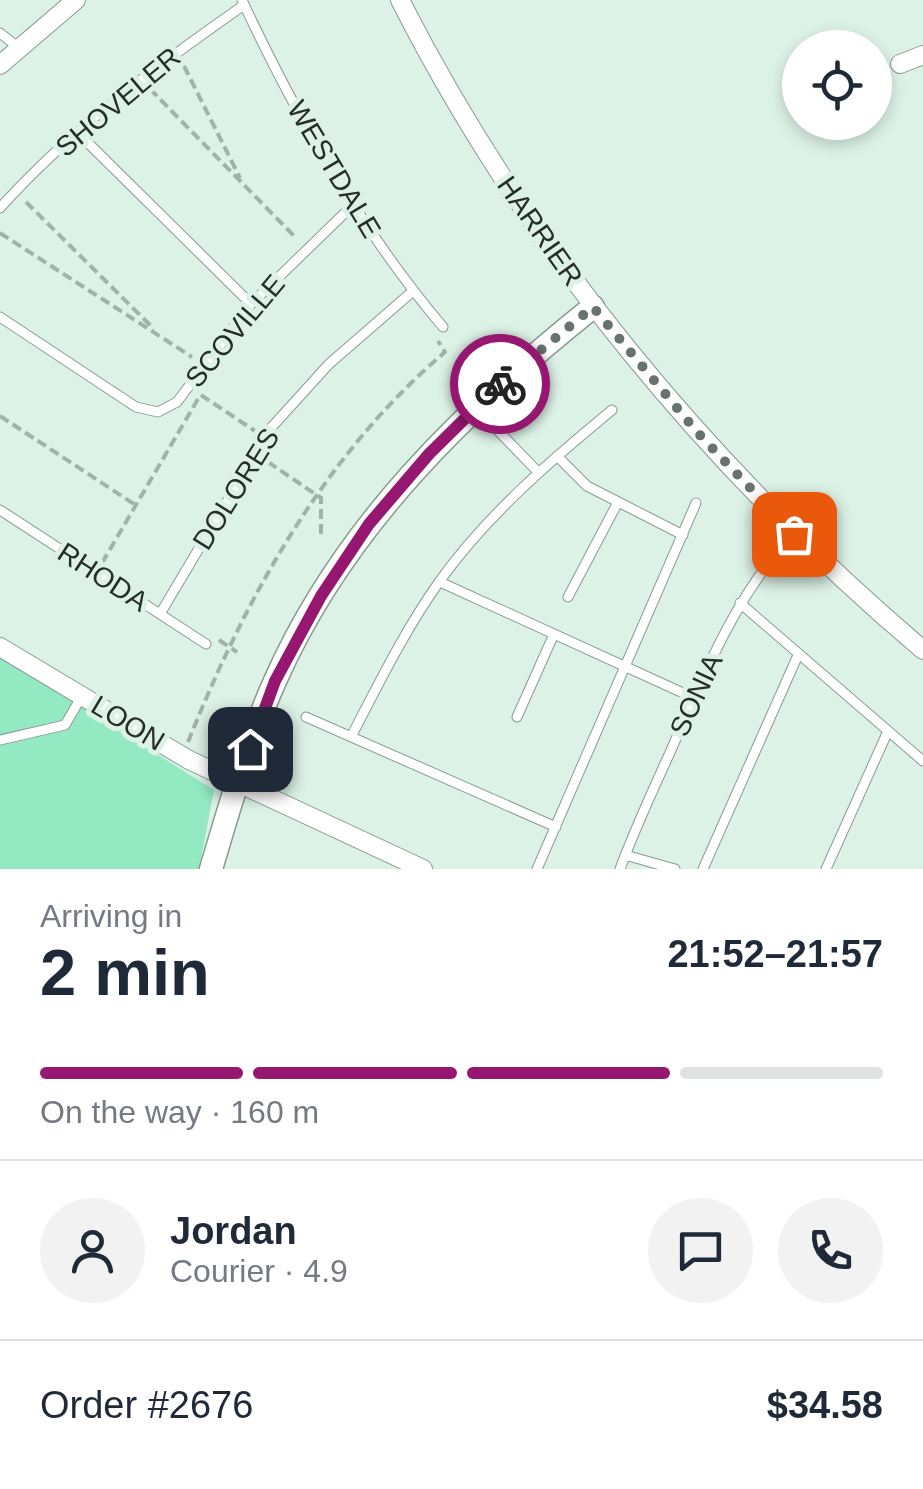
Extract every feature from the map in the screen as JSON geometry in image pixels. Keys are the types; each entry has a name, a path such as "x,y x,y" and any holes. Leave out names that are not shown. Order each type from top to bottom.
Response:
{"street":[{"path":"0,66 76,0"},
{"name":"HARRIER","path":"400,0 436,71 500,176 593,307 697,432 794,534 923,650"},
{"path":"900,64 923,55"},
{"path":"211,869 275,681 321,596 369,524 475,407 593,307"},
{"name":"LOON","path":"0,646 182,756 423,869"}],"lane":[{"name":"SHOVELER","path":"0,208 142,80 243,2"},
{"name":"WESTDALE","path":"243,2 290,97 353,206 443,327"},
{"path":"0,33 20,48"},
{"path":"79,134 251,304"},
{"name":"SCOVILLE","path":"0,318 136,407 158,412 177,402 251,304 353,206"},
{"name":"DOLORES","path":"160,614 265,437 330,364 413,291"},
{"path":"475,407 538,472"},
{"path":"352,735 393,655 440,582 503,506 612,410"},
{"path":"557,456 580,480 682,535"},
{"path":"568,597 618,502"},
{"path":"538,869 696,503"},
{"name":"RHODA","path":"0,510 206,644"},
{"name":"SONIA","path":"620,869 740,603 764,566 794,534"},
{"path":"440,582 694,698"},
{"path":"740,603 923,761"},
{"path":"517,717 554,634"},
{"path":"703,869 798,655"},
{"path":"0,740 65,725 82,696"},
{"path":"306,717 556,826"},
{"path":"826,869 888,732"},
{"path":"626,855 675,869"}],"path":[{"path":"177,52 242,183"},
{"path":"142,80 307,250"},
{"path":"15,192 162,338"},
{"path":"0,233 205,365"},
{"path":"182,756 228,646 268,572 318,495 371,427 445,352 436,338 443,327"},
{"path":"188,386 265,437"},
{"path":"96,573 201,395"},
{"path":"0,416 134,504"},
{"path":"256,454 318,495 322,502 322,539"},
{"path":"206,644 217,639 236,652"}],"green space":[{"path":"0,656 214,790 199,869 0,869"}],"way so far":[{"path":"500,384 593,307 697,432 794,534"}],"route":[{"path":"250,749 275,681 321,596 369,524 429,454 500,384"}]}
